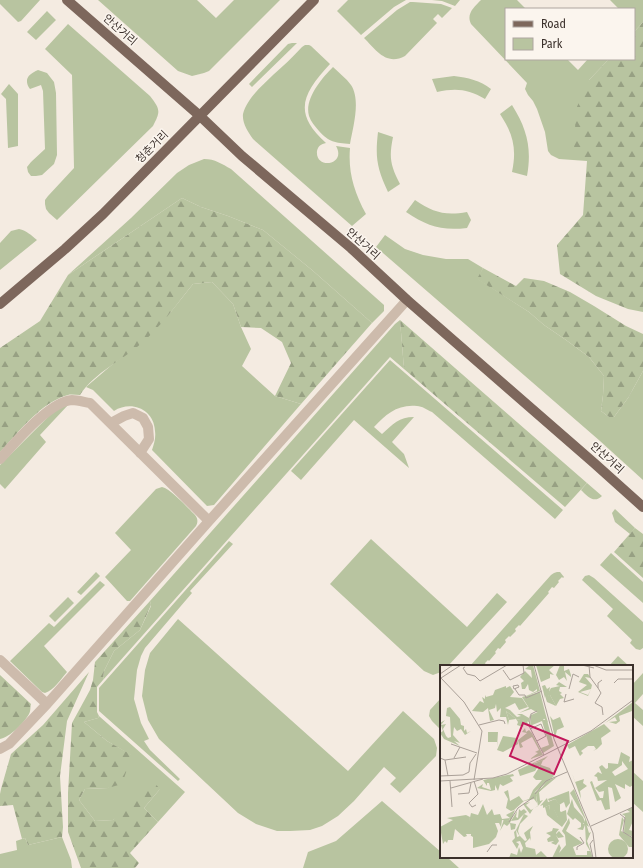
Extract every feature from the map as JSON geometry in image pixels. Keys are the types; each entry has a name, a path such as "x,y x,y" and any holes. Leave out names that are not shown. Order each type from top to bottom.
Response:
{"main road":[{"name":"안산거리","path":"67,0 200,116 242,156 351,248 407,300 588,457 643,507"},
{"name":"청춘거리","path":"0,304 103,214 314,0"}],"street":[{"path":"0,749 9,744 47,704 407,300"},
{"path":"0,458 44,414 62,402 72,400 90,403 209,521"},
{"path":"111,423 133,413 143,418 148,427 149,439 140,453"},
{"path":"0,660 47,704"}],"green space":[{"path":"0,0 40,0 21,21 18,22 0,4"},
{"path":"98,0 197,0 216,18 234,0 280,0 209,71 192,76 178,71"},
{"path":"348,0 406,0 394,7 361,35 337,11"},
{"path":"432,0 460,0 455,6 442,1"},
{"path":"481,0 517,0 525,8 505,8 505,60 471,24 469,17 473,8"},
{"path":"610,0 643,0 643,22 635,31 635,8 618,8"},
{"path":"410,2 441,4 452,8 442,18 438,14 433,19 437,23 405,56 398,59 387,58 377,52 364,38 397,10"},
{"path":"47,11 56,20 36,40 27,32"},
{"path":"643,22 643,312 628,309 596,296 560,274 557,245 583,215 587,161 574,149 576,109 589,80 608,60 635,60 635,31"},
{"path":"68,24 150,96 156,104 158,113 153,126 57,220 46,209 45,200 74,168 72,75 45,49"},
{"path":"297,43 252,87 249,84 288,44"},
{"path":"305,45 311,46 330,64 313,84 305,103 305,112 308,122 326,143 317,149 318,157 321,161 330,163 334,161 338,152 336,146 350,148 351,174 358,198 366,214 352,226 253,139 243,121 245,108 255,93"},
{"path":"505,60 568,60 578,70 587,60 608,60 589,80 587,161 559,159 551,155 548,151 545,132 537,109 525,89 527,83"},
{"path":"333,67 349,82 354,91 356,106 350,144 336,142 326,138 315,126 309,116 308,109 311,96 319,83"},
{"path":"38,70 47,73 54,82 56,93 57,155 54,164 42,175 31,176 27,167 45,149 43,91 41,85 30,89 27,82 28,77"},
{"path":"454,76 478,81 491,89 485,99 473,93 462,90 437,92 432,79"},
{"path":"9,84 18,94 18,146 8,148 6,99 1,94"},
{"path":"512,105 525,131 527,139 529,156 527,176 512,172 514,156 513,142 508,128 500,114"},
{"path":"378,132 393,137 391,161 400,184 388,192 381,176 378,163"},
{"path":"204,159 215,161 231,169 384,305 384,311 372,323 312,270 263,230 201,207 182,198 68,275 131,218 177,173 189,165"},
{"path":"182,198 201,207 263,230 312,270 372,323 301,404 275,396 291,363 282,342 261,328 241,327 233,304 212,282 193,284 163,321 135,349 101,373 80,395 69,395 49,404 31,419 0,452 0,348 40,321 68,275"},
{"path":"415,200 427,208 439,212 452,214 467,212 471,220 467,228 458,229 442,228 428,224 406,212"},
{"path":"19,229 27,232 37,240 0,270 0,243 11,231"},
{"path":"385,235 405,249 423,255 446,259 468,259 483,268 478,279 529,312 544,325 589,357 604,376 601,411 609,417 614,417 628,398 643,371 643,480 376,247"},
{"path":"483,268 516,286 524,278 544,281 570,292 626,326 643,334 643,371 628,398 614,417 609,417 601,411 604,376 589,357 544,325 529,312 477,279"},
{"path":"212,282 233,304 251,349 242,366 275,396 301,404 214,505 207,506 152,450 155,439 154,423 146,412 127,406 114,411 93,390 86,387 142,342 170,313 193,284"},
{"path":"400,320 404,369 390,357 103,680 104,671 114,651 140,630 151,606 150,601"},
{"path":"400,320 587,483 565,507 404,369"},
{"path":"390,360 563,510 555,519 432,412 419,406 398,408 388,414 374,427 382,434 400,420 414,417 392,442 404,454 409,468 354,420 301,480 291,471"},
{"path":"69,404 40,435 46,442 5,489 0,484 0,465 59,407"},
{"path":"587,483 602,496 593,499 586,495 581,490"},
{"path":"162,487 166,488 175,495 195,515 197,523 130,601 127,601 105,577 131,550 115,533 156,489"},
{"path":"615,509 635,528 630,534 615,522 612,513"},
{"path":"635,528 643,534 643,578 614,552"},
{"path":"371,539 467,627 497,593 507,602 449,665 440,665 440,672 433,675 424,671 330,584"},
{"path":"229,541 233,544 190,591 192,593 145,648 137,670 134,699 141,723 149,739 144,741 150,750 180,779 178,781 99,711 99,688"},
{"path":"611,553 643,582 643,603 600,565"},
{"path":"96,572 100,576 81,595 77,592"},
{"path":"560,572 564,577 558,581 559,582 554,588 552,587 548,592 549,593 520,626 519,625 515,629 516,631 505,640 506,642 500,649 498,648 495,652 496,653 489,661 488,660 485,663 486,665 471,665 551,575"},
{"path":"589,575 643,622 643,648 640,650 636,649 630,643 632,640 607,616 613,609 582,580 585,576"},
{"path":"100,581 105,585 44,646 67,672 48,692 42,692 10,661 49,623 54,627"},
{"path":"68,597 74,603 55,622 49,616"},
{"path":"150,601 151,605 140,630 114,651 104,671 103,680 97,687 98,718 84,722 107,741 132,755 122,784 108,788 85,789 79,800 95,821 113,820 152,780 160,789 144,808 158,822 130,853 139,863 135,868 81,868 68,832 68,793 72,723 90,690 95,662"},
{"path":"178,619 348,771 403,711 434,739 437,748 436,756 400,793 390,784 396,778 384,767 354,801 338,816 322,826 310,830 277,831 256,824 238,813 159,739 148,720 142,696 145,670 150,653"},
{"path":"618,656 628,665 610,665"},
{"path":"89,672 67,721 60,776 63,827 62,837 28,845 25,838 22,839 13,805 0,806 1,789 11,754 43,725"},
{"path":"643,673 643,694 635,703 643,710 643,726 633,717 633,684"},
{"path":"0,675 31,704 30,713 24,721 12,733 0,739"},
{"path":"440,699 440,729 429,716 430,710"},
{"path":"99,716 185,792 158,822 144,808 160,789 113,820 95,821 79,800 85,789 108,788 131,755 107,741 84,722 98,718"},
{"path":"633,772 643,781 643,812 633,803"},
{"path":"382,801 440,851 440,858 448,858 459,868 303,868 308,852 336,841"},
{"path":"62,837 71,860 72,868 0,868 0,854 17,850 16,841 25,838 28,845"}]}
